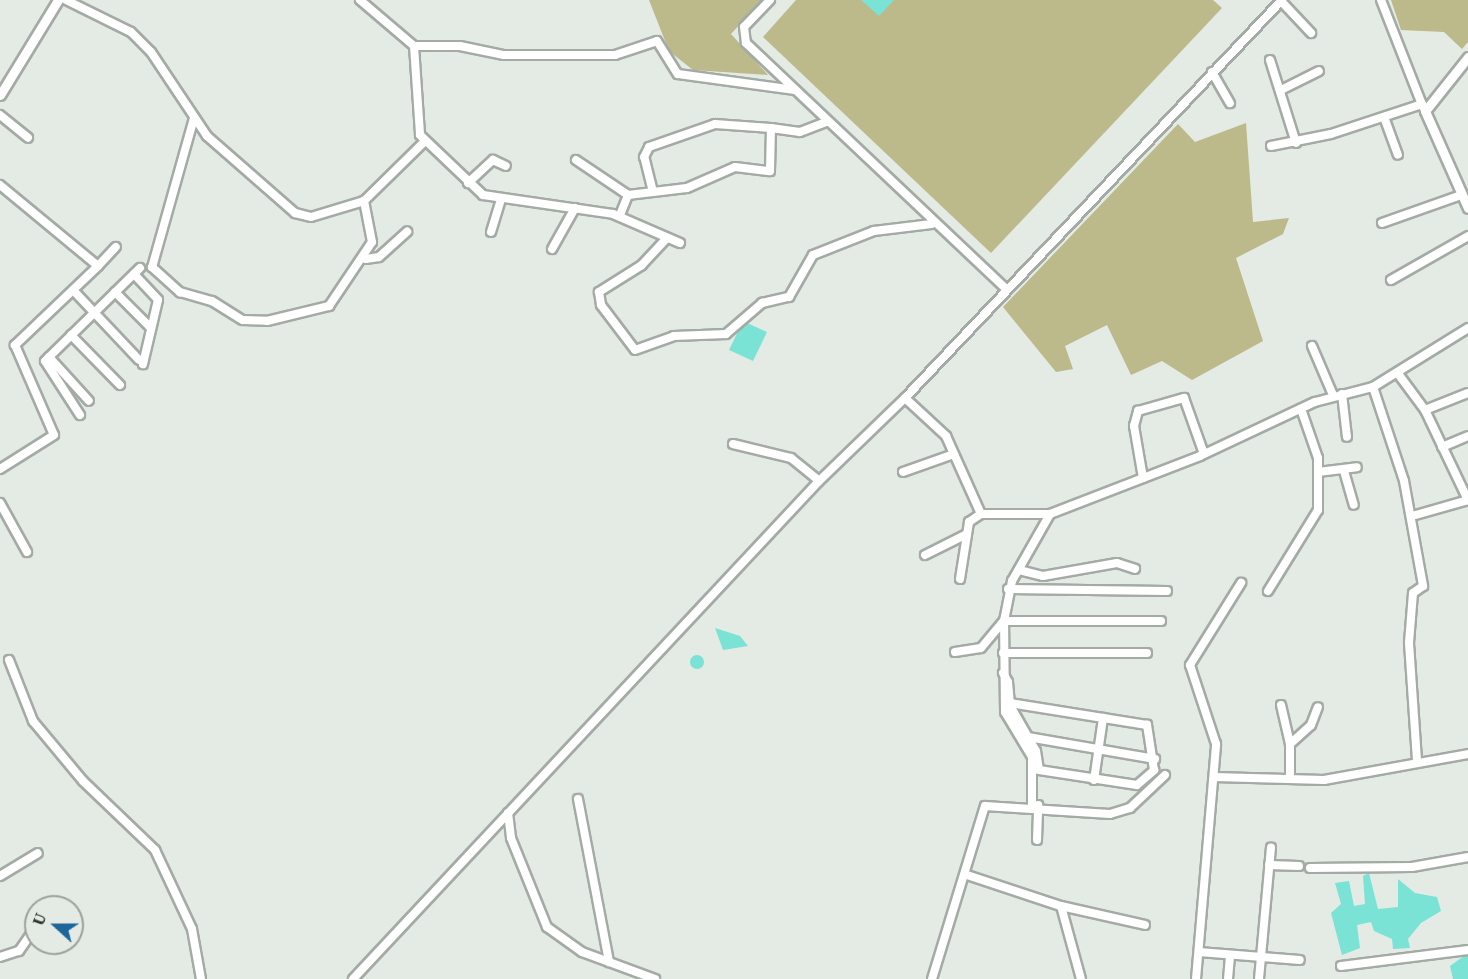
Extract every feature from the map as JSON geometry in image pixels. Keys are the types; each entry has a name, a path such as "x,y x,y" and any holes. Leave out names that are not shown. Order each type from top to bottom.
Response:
{"street":[{"path":"0,95 58,0"},
{"path":"66,0 131,32 151,52 194,118 229,158 295,213 311,216 364,201 424,142"},
{"path":"360,0 414,46 460,46 504,55 615,55 657,41 678,74 795,90"},
{"path":"770,0 741,35 932,224 1006,290"},
{"path":"353,979 819,481 905,398 1282,0 1311,33"},
{"path":"1381,0 1424,107 1468,207"},
{"path":"414,46 417,121 424,142 468,183 500,202 575,208 620,215 680,243"},
{"path":"1271,146 1296,143 1424,107 1468,57"},
{"path":"1270,60 1283,89 1296,143"},
{"path":"1283,89 1319,71"},
{"path":"1212,72 1230,103"},
{"path":"0,115 28,138"},
{"path":"1384,117 1398,155"},
{"path":"194,118 152,267 180,292 212,301 243,320 267,321 333,303 366,259 373,232 364,201"},
{"path":"653,192 645,157 649,147 715,124 800,132 828,121"},
{"path":"576,160 628,195 687,188 721,170 770,171 771,128"},
{"path":"468,183 493,160 506,166"},
{"path":"0,185 98,266"},
{"path":"620,215 628,195"},
{"path":"1382,223 1461,195"},
{"path":"490,232 500,202"},
{"path":"552,249 575,208"},
{"path":"667,238 642,265 599,292 601,304 635,350 674,336 726,334 762,303 789,297 813,255 874,231 932,224"},
{"path":"366,259 384,253 407,232"},
{"path":"1391,280 1468,236"},
{"path":"0,469 53,439 54,427 15,345 117,248"},
{"path":"73,290 94,312 141,362 158,300 137,271 94,312 45,361 80,415"},
{"path":"115,292 151,328"},
{"path":"960,579 965,535 970,520 981,514 1050,514 1204,454 1301,409 1338,395 1373,387 1399,375 1468,328"},
{"path":"71,335 120,385"},
{"path":"1312,346 1338,395 1347,437"},
{"path":"48,357 89,401"},
{"path":"1399,375 1425,410 1468,500 1412,516"},
{"path":"1373,387 1412,516 1423,586 1413,594 1409,643 1417,761"},
{"path":"67,396 78,389"},
{"path":"1425,410 1468,393"},
{"path":"905,398 938,425 981,514"},
{"path":"1143,478 1134,426 1138,411 1184,398 1204,454"},
{"path":"1268,591 1318,510 1318,472 1313,436 1301,409"},
{"path":"1442,447 1468,436"},
{"path":"733,444 791,458 819,481"},
{"path":"903,472 951,455"},
{"path":"1318,472 1344,471 1358,467"},
{"path":"1344,471 1354,505"},
{"path":"0,503 27,552"},
{"path":"1037,840 1033,760 1007,720 1003,673 1004,621 1008,590 1050,514"},
{"path":"925,555 965,535"},
{"path":"1018,570 1043,576 1118,563 1135,569"},
{"path":"1196,979 1214,777 1215,736 1190,665 1241,583"},
{"path":"1008,590 1167,591"},
{"path":"954,652 981,648 1004,621 1161,621"},
{"path":"1003,653 1147,653"},
{"path":"9,660 33,721 83,781 155,850 192,929 201,979"},
{"path":"1003,673 1010,703 1028,737 1039,770 1094,780 1147,782 1155,759 1146,725 1010,703"},
{"path":"1281,705 1290,744 1290,778"},
{"path":"1290,744 1311,724 1318,707"},
{"path":"1094,780 1103,718"},
{"path":"1028,737 1155,759"},
{"path":"1214,777 1330,780 1417,761 1468,754"},
{"path":"932,979 967,875 985,806 1035,805 1121,812 1165,776"},
{"path":"578,799 609,962"},
{"path":"508,813 511,838 547,927 567,945 655,979"},
{"path":"1259,979 1270,848"},
{"path":"0,876 38,853"},
{"path":"1310,868 1412,867 1468,857"},
{"path":"1269,866 1299,866"},
{"path":"967,875 1061,906 1144,925"},
{"path":"1061,906 1081,979"},
{"path":"0,957 19,951 24,944"},
{"path":"1341,966 1468,950"},
{"path":"1198,952 1300,960"},
{"path":"1228,979 1230,955"}],"shaded area":[{"path":"649,0 762,0 731,34 768,75 693,70 669,51"},
{"path":"796,0 1213,0 1222,8 991,253 763,37"},
{"path":"1391,0 1468,0 1468,42 1462,49 1444,32 1401,30"},
{"path":"1246,123 1253,222 1289,218 1283,234 1236,258 1263,341 1192,380 1162,361 1131,375 1107,325 1065,346 1073,369 1056,372 1003,307 1178,124 1195,142"}],"water":[{"path":"861,0 894,0 879,16"},
{"path":"743,321 767,332 753,361 729,350"},
{"path":"715,628 740,636 748,646 723,650"},
{"path":"694,655 700,655 704,662 700,669 694,669 690,665 690,659"},
{"path":"1369,873 1378,909 1398,907 1398,879 1415,893 1437,897 1441,911 1421,923 1408,939 1410,948 1393,949 1392,939 1374,931 1371,922 1357,925 1360,948 1342,955 1331,913 1341,904 1335,883 1349,881 1354,906 1365,904 1363,876"},
{"path":"1468,953 1468,979 1453,979 1450,966"}]}
